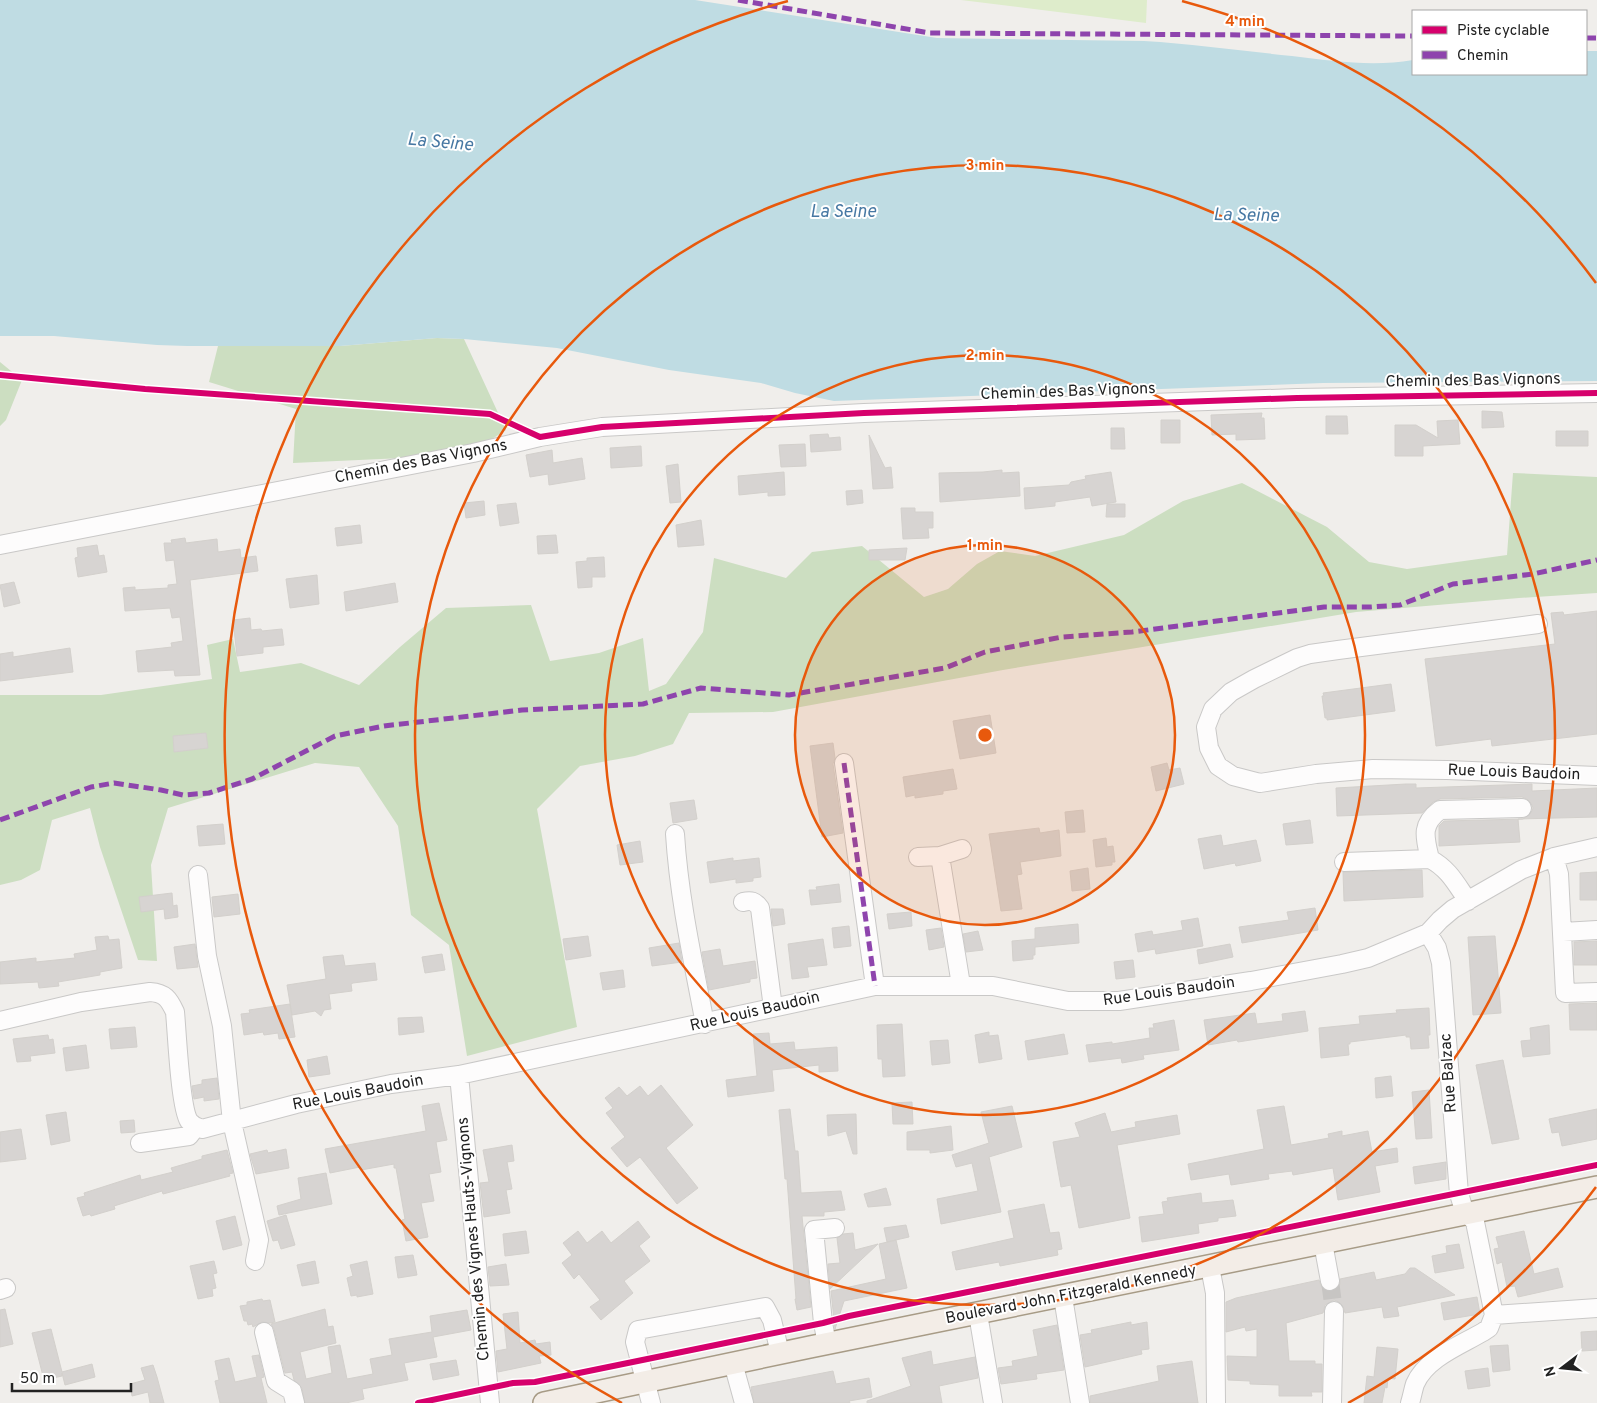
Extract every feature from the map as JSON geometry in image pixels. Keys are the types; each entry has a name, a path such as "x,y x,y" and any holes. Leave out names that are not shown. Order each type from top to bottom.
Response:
{"main road":[{"name":"Boulevard John Fitzgerald Kennedy","path":"544,1403 780,1353 1597,1187"}],"street":[{"name":"Chemin des Bas Vignons","path":"0,545 473,453 540,437 602,427 864,413 1297,398 1597,393"},
{"name":"Rue Louis Baudoin","path":"1538,624 1338,650 1297,658 1254,678 1231,692 1213,709 1206,726 1209,748 1218,766 1233,776 1260,783 1316,774 1373,769 1456,770 1597,776"},
{"path":"844,763 875,986"},
{"path":"1430,859 1425,839 1426,826 1432,816 1440,810 1522,808"},
{"path":"675,834 676,854 686,920 705,1024"},
{"name":"Rue Louis Baudoin","path":"196,1127 202,1129 332,1096 391,1084 459,1075 705,1024 875,986 993,986 1068,1001 1119,1001 1342,964 1368,958 1428,933 1440,920 1468,901 1521,870 1554,858 1597,847"},
{"path":"918,857 940,856 962,849"},
{"path":"940,856 961,986"},
{"path":"1554,858 1559,874 1565,993 1597,992"},
{"path":"1344,862 1430,859 1441,864 1468,901"},
{"path":"198,875 207,956 222,1026 232,1122 259,1240 255,1261"},
{"path":"743,902 751,900 757,902 760,908 773,1008"},
{"path":"1563,932 1597,930"},
{"name":"Rue Balzac","path":"1428,933 1441,963 1459,1194 1464,1210 1475,1222 1494,1315"},
{"path":"0,1021 81,1002 150,992 160,993 171,1002 175,1012 185,1110 190,1123 196,1127 189,1136 140,1143"},
{"name":"Chemin des Vignes Hauts-Vignons","path":"459,1075 490,1403"},
{"path":"826,1344 814,1230 835,1228"},
{"path":"1324,1243 1330,1281"},
{"path":"1210,1267 1216,1293 1216,1403"},
{"path":"1063,1297 1080,1403"},
{"path":"651,1403 635,1342 638,1330 765,1306 772,1320 780,1353"},
{"path":"1410,1403 1415,1384 1424,1371 1438,1359 1489,1328 1494,1315 1597,1308"},
{"path":"1332,1403 1334,1311"},
{"path":"978,1314 993,1403"},
{"path":"264,1332 276,1380 292,1391 295,1403"},
{"path":"733,1363 744,1403"}],"green space":[{"path":"961,0 1147,0 1146,23"},
{"path":"437,338 464,339 506,430 473,451 403,458 293,463 296,409 209,382 218,346 340,346"},
{"path":"0,362 22,380 6,420 0,426"},
{"path":"1513,473 1597,477 1597,593 1356,612 1003,670 773,712 689,713 673,744 635,756 580,766 537,809 577,1027 467,1056 449,945 411,915 398,826 359,767 315,763 168,808 151,865 157,961 138,960 100,847 90,808 52,820 40,870 21,880 0,885 0,695 101,695 212,679 207,645 233,639 240,672 301,663 359,685 446,608 531,605 550,661 599,653 643,638 649,691 666,684 703,632 714,558 786,578 812,552 862,546 924,597 948,589 977,564 1000,551 1035,556 1124,535 1183,501 1242,483 1327,527 1369,562 1407,569 1507,555"}],"water":[{"name":"La Seine","path":"0,0 695,0 937,38 1144,41 1322,60 1383,63 1412,60 1412,75 1587,75 1587,51 1597,51 1597,381 1323,383 834,401 795,393 761,383 669,370 557,348 464,339 437,338 340,346 187,346 54,336 0,336"}],"building":[{"path":"1482,411 1502,412 1504,427 1482,428"},
{"path":"1262,413 1261,418 1264,418 1265,439 1236,440 1236,434 1212,435 1211,415"},
{"path":"1326,416 1347,416 1348,434 1326,434"},
{"path":"1161,420 1180,420 1180,443 1161,443"},
{"path":"1458,420 1460,444 1423,446 1423,456 1395,456 1395,425 1416,425 1438,438 1437,421"},
{"path":"1111,428 1124,428 1125,449 1111,449"},
{"path":"1556,431 1588,431 1588,446 1556,446"},
{"path":"828,434 829,438 840,437 841,450 811,452 810,435"},
{"path":"869,435 885,468 891,467 893,488 873,489"},
{"path":"805,444 806,466 781,467 779,445"},
{"path":"641,446 642,466 611,468 610,448"},
{"path":"552,450 553,463 582,458 585,479 549,485 548,474 530,477 526,455"},
{"path":"678,464 681,502 670,503 666,466"},
{"path":"1002,470 1002,473 1019,472 1020,496 940,502 939,473"},
{"path":"784,472 785,495 768,496 768,492 739,495 738,476"},
{"path":"1111,472 1116,502 1092,506 1090,497 1055,502 1055,506 1025,509 1024,488 1069,485 1071,482 1086,479 1085,476"},
{"path":"862,490 863,503 847,505 846,491"},
{"path":"484,501 485,515 466,518 464,503"},
{"path":"516,503 519,523 500,526 497,505"},
{"path":"1107,504 1125,504 1125,517 1106,517"},
{"path":"901,508 915,508 915,512 933,512 933,528 928,528 929,538 903,539"},
{"path":"701,520 704,545 678,547 676,525"},
{"path":"360,525 362,543 337,546 335,528"},
{"path":"556,535 558,553 538,554 537,536"},
{"path":"185,538 186,543 217,539 218,552 240,549 241,558 256,556 258,571 190,580 200,675 175,676 174,670 138,672 136,651 172,647 171,643 183,641 180,617 172,618 170,608 125,611 123,588 135,587 135,590 168,588 168,585 177,584 174,560 166,561 164,543 172,543 171,540"},
{"path":"97,545 99,556 104,555 107,572 78,577 75,558 78,557 77,548"},
{"path":"907,548 905,560 869,560 869,550"},
{"path":"604,557 605,577 592,577 592,587 578,588 576,562 587,561 587,558"},
{"path":"317,575 319,604 290,608 286,579"},
{"path":"14,582 20,603 4,607 0,585"},
{"path":"395,583 398,602 346,611 344,592"},
{"path":"1597,611 1597,734 1492,746 1491,739 1436,746 1425,659 1555,644 1551,613 1563,612 1564,615"},
{"path":"250,618 251,630 282,629 284,645 263,647 263,653 237,656 233,620"},
{"path":"70,648 73,672 0,681 0,654 13,652 13,657"},
{"path":"1391,684 1395,711 1327,720 1325,718 1323,693"},
{"path":"990,715 996,753 960,759 953,721"},
{"path":"206,733 208,748 174,752 173,736"},
{"path":"833,743 835,758 833,764 843,833 822,837 810,746"},
{"path":"1167,763 1169,770 1180,768 1184,784 1156,791 1151,767"},
{"path":"953,769 957,789 943,791 943,794 915,798 915,795 906,797 903,777"},
{"path":"1416,784 1416,788 1532,784 1532,791 1597,788 1597,817 1523,819 1531,813 1533,808 1527,799 1522,797 1440,799 1433,802 1422,813 1337,816 1336,788"},
{"path":"694,800 697,819 673,823 670,803"},
{"path":"1083,810 1085,832 1067,833 1065,812"},
{"path":"1518,819 1520,842 1439,846 1439,826 1444,821"},
{"path":"1310,820 1313,843 1286,845 1283,824"},
{"path":"223,824 225,844 199,846 197,826"},
{"path":"1039,828 1040,833 1059,830 1061,856 1020,862 1022,874 1017,875 1022,909 1001,911 989,834"},
{"path":"1221,835 1223,846 1256,840 1261,861 1236,866 1235,863 1204,869 1198,839"},
{"path":"1106,838 1107,847 1113,846 1115,862 1112,862 1112,865 1096,867 1093,840"},
{"path":"640,841 643,862 620,865 617,845"},
{"path":"733,858 733,861 759,858 761,877 753,878 753,881 736,883 736,879 710,883 707,862"},
{"path":"1088,868 1090,889 1072,891 1070,871"},
{"path":"1422,870 1423,897 1344,901 1343,872"},
{"path":"1597,872 1597,900 1580,900 1580,873"},
{"path":"839,884 841,902 811,905 809,890 817,890 816,887"},
{"path":"172,893 173,906 177,905 178,917 165,919 164,909 141,912 139,897"},
{"path":"238,894 240,914 214,917 212,897"},
{"path":"1315,908 1318,930 1242,943 1239,927 1289,920 1287,912"},
{"path":"771,909 783,909 785,924 773,926"},
{"path":"911,912 912,926 889,929 887,914"},
{"path":"1198,918 1203,946 1156,954 1155,949 1138,952 1135,934 1152,931 1153,935 1183,930 1181,921"},
{"path":"1078,924 1079,943 1035,947 1033,959 1013,961 1012,941 1035,939 1035,928"},
{"path":"849,926 851,946 834,948 832,928"},
{"path":"941,928 944,947 929,950 926,930"},
{"path":"978,931 983,950 966,952 963,934"},
{"path":"108,936 109,940 119,939 122,968 100,972 100,975 58,982 59,986 39,988 38,982 0,984 0,962 36,958 36,962 75,958 74,954 97,950 95,937"},
{"path":"588,936 591,956 566,960 563,939"},
{"path":"1495,936 1501,1013 1473,1015 1468,937"},
{"path":"823,939 827,965 807,967 809,977 792,979 788,944"},
{"path":"1597,941 1597,965 1574,965 1574,942"},
{"path":"679,943 682,962 652,966 649,948"},
{"path":"195,944 198,967 177,969 174,947"},
{"path":"1230,944 1233,957 1199,964 1197,950"},
{"path":"720,949 723,966 755,961 757,978 750,979 750,982 709,990 702,952"},
{"path":"442,954 445,970 425,973 422,957"},
{"path":"343,955 345,966 375,963 377,980 353,983 351,984 352,991 329,994 331,1009 324,1010 321,1016 315,1011 292,1015 287,985 326,979 323,957"},
{"path":"1133,960 1135,977 1116,979 1114,962"},
{"path":"623,970 625,987 603,990 600,973"},
{"path":"1597,1003 1597,1030 1570,1030 1569,1004"},
{"path":"290,1004 295,1037 279,1039 278,1033 264,1035 263,1032 244,1035 241,1014 250,1013 249,1010"},
{"path":"1429,1008 1429,1048 1411,1049 1410,1037 1406,1037 1406,1035 1350,1042 1348,1044 1349,1055 1321,1058 1319,1028 1360,1024 1359,1016 1397,1013 1396,1010"},
{"path":"1305,1011 1308,1031 1208,1045 1204,1020 1255,1013 1257,1024 1283,1021 1282,1014"},
{"path":"422,1017 424,1032 399,1035 398,1018"},
{"path":"1174,1020 1179,1050 1143,1055 1144,1059 1122,1063 1121,1058 1089,1062 1086,1045 1112,1042 1112,1044 1150,1038 1149,1028 1154,1028 1153,1024"},
{"path":"902,1024 905,1076 883,1077 882,1059 878,1059 877,1025"},
{"path":"1549,1025 1550,1054 1523,1057 1521,1041 1531,1040 1530,1028"},
{"path":"135,1027 137,1047 111,1049 109,1029"},
{"path":"989,1032 989,1036 998,1035 1002,1059 979,1063 975,1035"},
{"path":"769,1033 770,1044 794,1042 795,1050 837,1047 838,1071 819,1072 819,1065 772,1070 774,1091 728,1097 726,1080 757,1076 753,1034"},
{"path":"1064,1034 1068,1054 1028,1060 1025,1041"},
{"path":"48,1035 49,1040 53,1039 55,1053 30,1056 31,1061 17,1062 13,1039"},
{"path":"948,1040 950,1063 932,1065 930,1041"},
{"path":"86,1045 89,1068 66,1071 63,1048"},
{"path":"327,1056 330,1074 309,1077 307,1060"},
{"path":"1503,1060 1519,1139 1492,1144 1476,1065"},
{"path":"1391,1076 1393,1096 1376,1098 1375,1078"},
{"path":"217,1078 219,1099 204,1101 204,1097 194,1099 192,1086 202,1084 202,1080"},
{"path":"661,1085 693,1125 666,1148 698,1188 677,1204 640,1157 627,1167 611,1148 625,1137 606,1113 613,1108 605,1098 619,1087 627,1096 640,1086 648,1096"},
{"path":"1429,1090 1432,1138 1416,1139 1412,1092"},
{"path":"912,1102 913,1124 893,1124 892,1103"},
{"path":"439,1103 447,1140 436,1142 441,1172 429,1174 434,1201 421,1203 428,1237 406,1241 402,1220 405,1219 394,1164 361,1170 360,1167 330,1173 325,1149 426,1131 422,1106"},
{"path":"1012,1106 1022,1147 989,1157 1001,1212 941,1224 937,1199 978,1191 972,1163 956,1167 952,1155 989,1143 981,1112"},
{"path":"1284,1106 1291,1145 1329,1138 1328,1134 1342,1131 1342,1136 1368,1131 1372,1152 1397,1148 1398,1162 1375,1166 1380,1192 1338,1200 1333,1168 1293,1175 1292,1171 1268,1174 1269,1179 1231,1185 1229,1174 1191,1180 1188,1164 1264,1149 1257,1110"},
{"path":"790,1109 795,1151 798,1151 801,1193 841,1191 845,1210 824,1212 824,1216 802,1216 811,1307 797,1310 787,1179 785,1179 779,1110"},
{"path":"1597,1109 1597,1139 1562,1146 1559,1132 1552,1133 1549,1119"},
{"path":"66,1112 70,1141 51,1145 46,1115"},
{"path":"1105,1113 1111,1132 1136,1127 1135,1122 1177,1115 1180,1134 1117,1145 1130,1218 1079,1228 1071,1185 1061,1187 1053,1142 1080,1137 1075,1123"},
{"path":"856,1114 857,1154 853,1154 846,1131 828,1136 827,1115"},
{"path":"134,1120 135,1132 121,1133 120,1121"},
{"path":"951,1126 953,1150 930,1153 930,1150 907,1150 907,1132"},
{"path":"21,1129 26,1159 0,1162 0,1132"},
{"path":"512,1145 514,1161 507,1162 512,1189 506,1190 510,1213 484,1217 480,1183 489,1182 483,1150"},
{"path":"286,1149 289,1168 256,1174 250,1154 267,1150 268,1153"},
{"path":"227,1150 233,1173 229,1174 230,1176 163,1194 162,1191 114,1206 115,1209 91,1216 90,1214 83,1216 77,1198 85,1196 84,1193 140,1175 141,1180 173,1172 171,1168 202,1159 202,1156"},
{"path":"1446,1162 1446,1179 1415,1184 1413,1167"},
{"path":"326,1173 332,1204 279,1215 277,1206 301,1199 298,1178"},
{"path":"886,1188 891,1205 868,1207 864,1194"},
{"path":"1201,1193 1202,1203 1233,1200 1236,1216 1218,1218 1218,1221 1198,1224 1199,1233 1142,1242 1139,1217 1164,1214 1162,1202 1168,1201 1167,1198"},
{"path":"1044,1204 1050,1233 1059,1232 1062,1249 1057,1250 1058,1255 1000,1266 999,1262 956,1270 952,1252 1014,1238 1008,1211"},
{"path":"286,1215 295,1245 281,1249 278,1240 273,1241 267,1221"},
{"path":"235,1216 242,1245 223,1250 216,1221"},
{"path":"638,1221 650,1237 639,1246 650,1261 624,1281 633,1293 601,1320 590,1307 600,1300 579,1274 574,1279 562,1263 572,1255 563,1243 578,1231 587,1243 602,1231 611,1243"},
{"path":"906,1225 909,1237 887,1242 884,1228"},
{"path":"526,1231 529,1253 505,1256 503,1234"},
{"path":"1524,1231 1534,1274 1558,1268 1563,1287 1518,1297 1515,1286 1507,1287 1502,1262 1497,1264 1494,1249 1499,1248 1496,1237"},
{"path":"853,1233 855,1250 878,1244 830,1289 828,1264 840,1263 837,1238 843,1234"},
{"path":"896,1240 907,1288 844,1301 835,1329 831,1291 886,1279 879,1244"},
{"path":"1459,1244 1464,1268 1435,1273 1432,1256 1447,1253 1446,1246"},
{"path":"413,1255 417,1275 398,1278 395,1257"},
{"path":"214,1261 217,1273 213,1274 216,1288 212,1289 213,1296 198,1299 190,1266"},
{"path":"315,1261 319,1283 302,1286 297,1265"},
{"path":"367,1261 373,1294 357,1297 357,1295 351,1296 347,1278 353,1276 350,1265"},
{"path":"506,1264 509,1285 490,1286 488,1267"},
{"path":"1410,1268 1415,1268 1455,1295 1397,1307 1399,1316 1384,1318 1382,1307 1345,1313 1343,1306 1334,1300 1325,1305 1323,1313 1286,1323 1289,1361 1315,1361 1315,1364 1322,1364 1322,1392 1311,1392 1312,1396 1279,1396 1279,1385 1250,1384 1250,1381 1228,1380 1227,1356 1257,1357 1257,1329 1246,1331 1245,1327 1226,1332 1226,1302 1236,1298 1319,1280 1322,1288 1331,1291 1337,1289 1340,1279 1374,1272 1376,1280 1405,1274"},
{"path":"1477,1297 1480,1314 1444,1320 1441,1303"},
{"path":"262,1299 263,1301 270,1300 275,1322 262,1322 253,1327 252,1324 248,1325 247,1321 244,1321 240,1306 247,1305 247,1302"},
{"path":"5,1309 13,1344 0,1347 0,1310"},
{"path":"325,1309 328,1327 333,1326 336,1343 300,1352 306,1379 332,1373 328,1347 340,1345 347,1379 373,1374 370,1359 392,1355 389,1339 432,1332 430,1316 467,1310 471,1330 433,1337 437,1357 404,1363 408,1380 362,1389 364,1399 346,1403 305,1403 302,1388 294,1380 292,1372 285,1373 274,1329 271,1324"},
{"path":"518,1312 520,1343 535,1340 536,1344 550,1342 551,1355 539,1356 541,1363 498,1372 496,1351 507,1349 503,1314"},
{"path":"1131,1322 1131,1325 1147,1322 1149,1349 1141,1350 1142,1354 1085,1367 1080,1335 1092,1333 1091,1330"},
{"path":"1057,1325 1064,1370 1036,1374 1037,1379 1001,1384 998,1368 1013,1366 1012,1361 1038,1356 1033,1330"},
{"path":"51,1329 62,1372 92,1364 95,1377 65,1385 62,1373 62,1376 44,1380 32,1333"},
{"path":"1597,1331 1597,1350 1582,1351 1581,1332"},
{"path":"1508,1345 1510,1370 1493,1372 1490,1346"},
{"path":"1377,1347 1398,1349 1395,1379 1388,1378 1382,1403 1364,1403 1367,1376 1374,1377"},
{"path":"931,1351 933,1365 975,1357 978,1378 939,1386 942,1403 867,1403 867,1401 911,1386 902,1358"},
{"path":"259,1355 264,1377 261,1378 267,1403 220,1403 215,1381 219,1380 215,1361 229,1358 235,1382 257,1377 252,1356"},
{"path":"456,1360 459,1375 433,1380 430,1364"},
{"path":"1192,1361 1198,1403 1090,1403 1090,1396 1159,1381 1157,1366"},
{"path":"153,1365 164,1403 150,1403 148,1392 132,1396 130,1384 145,1380 141,1368"},
{"path":"1488,1368 1490,1386 1468,1389 1465,1371"},
{"path":"833,1371 836,1384 869,1378 872,1397 849,1401 850,1403 754,1403 751,1387"}],"tunnel":[{"path":"1330,1281 1334,1311"}],"marked path":[{"path":"738,0 930,33 1412,36"},
{"path":"1587,38 1597,38"},
{"path":"0,820 91,787 114,783 183,795 209,793 252,779 335,736 384,726 522,710 643,704 701,688 789,695 945,668 985,652 1062,637 1132,632 1324,607 1400,605 1453,584 1533,574 1597,560"},
{"path":"844,763 875,986"}],"cycle path":[{"path":"0,375 145,389 490,414 540,437 602,427 864,413 1297,398 1597,393"},
{"path":"418,1403 513,1383 535,1382 823,1323 849,1316 1597,1165"}]}
